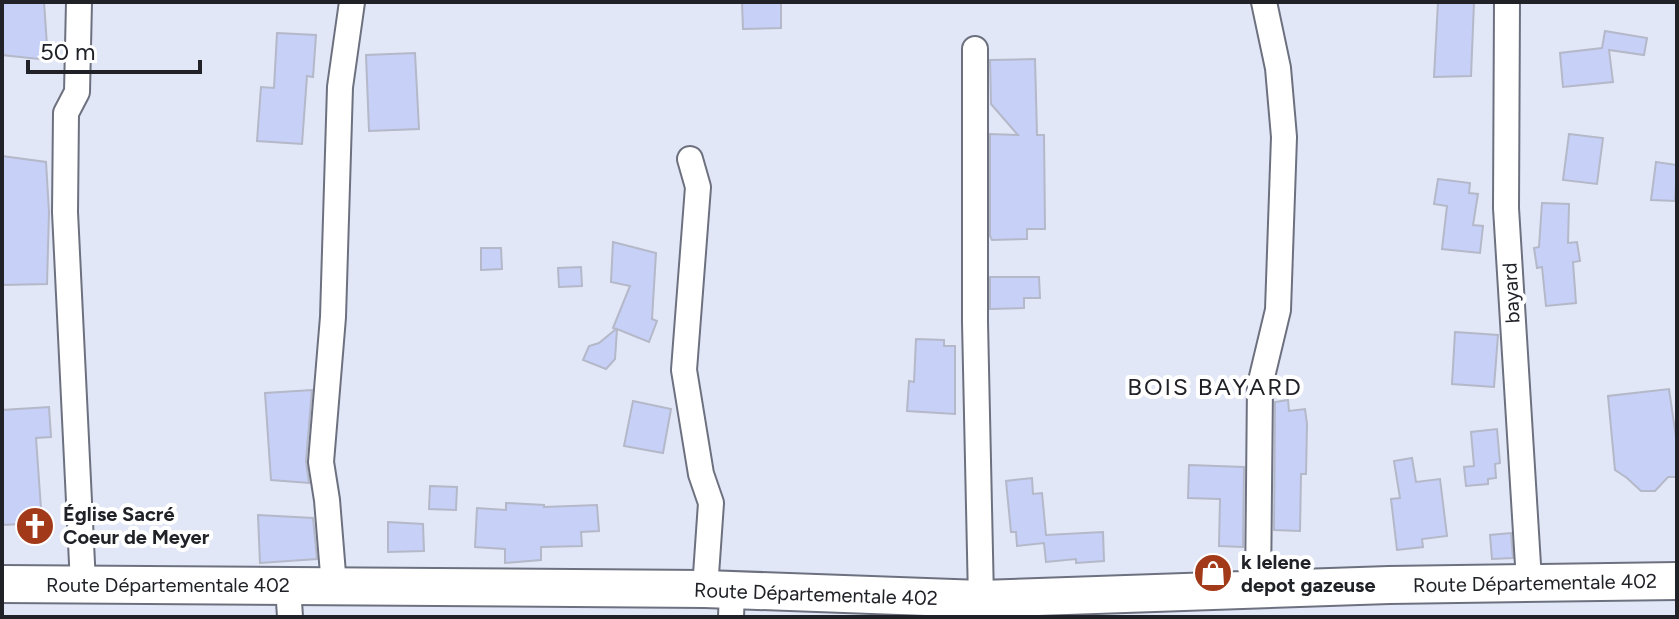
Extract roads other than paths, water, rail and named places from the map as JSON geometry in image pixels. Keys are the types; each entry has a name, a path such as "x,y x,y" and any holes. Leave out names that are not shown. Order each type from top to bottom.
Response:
{"main road":[{"name":"Route Départementale 402","path":"2,584 83,584 289,601 334,586 723,599 981,599 1677,581"}],"street":[{"path":"79,2 77,92 66,113 65,212 83,584"},
{"path":"334,586 321,462 333,317 340,87 352,2"},
{"path":"1258,591 1260,385 1278,310 1284,137 1278,68 1264,2"},
{"name":"bayard","path":"1507,2 1506,208 1528,565 1532,583"},
{"path":"975,49 975,322 981,599"},
{"path":"690,159 698,187 684,370 701,474 711,503 723,599"}],"place":[{"name":"Église Sacré Coeur de Meyer","path":"35,526"},
{"name":"k lelene depot gazeuse","path":"1213,573"}],"district":[{"name":"BOIS BAYARD","path":"1215,386"}]}
